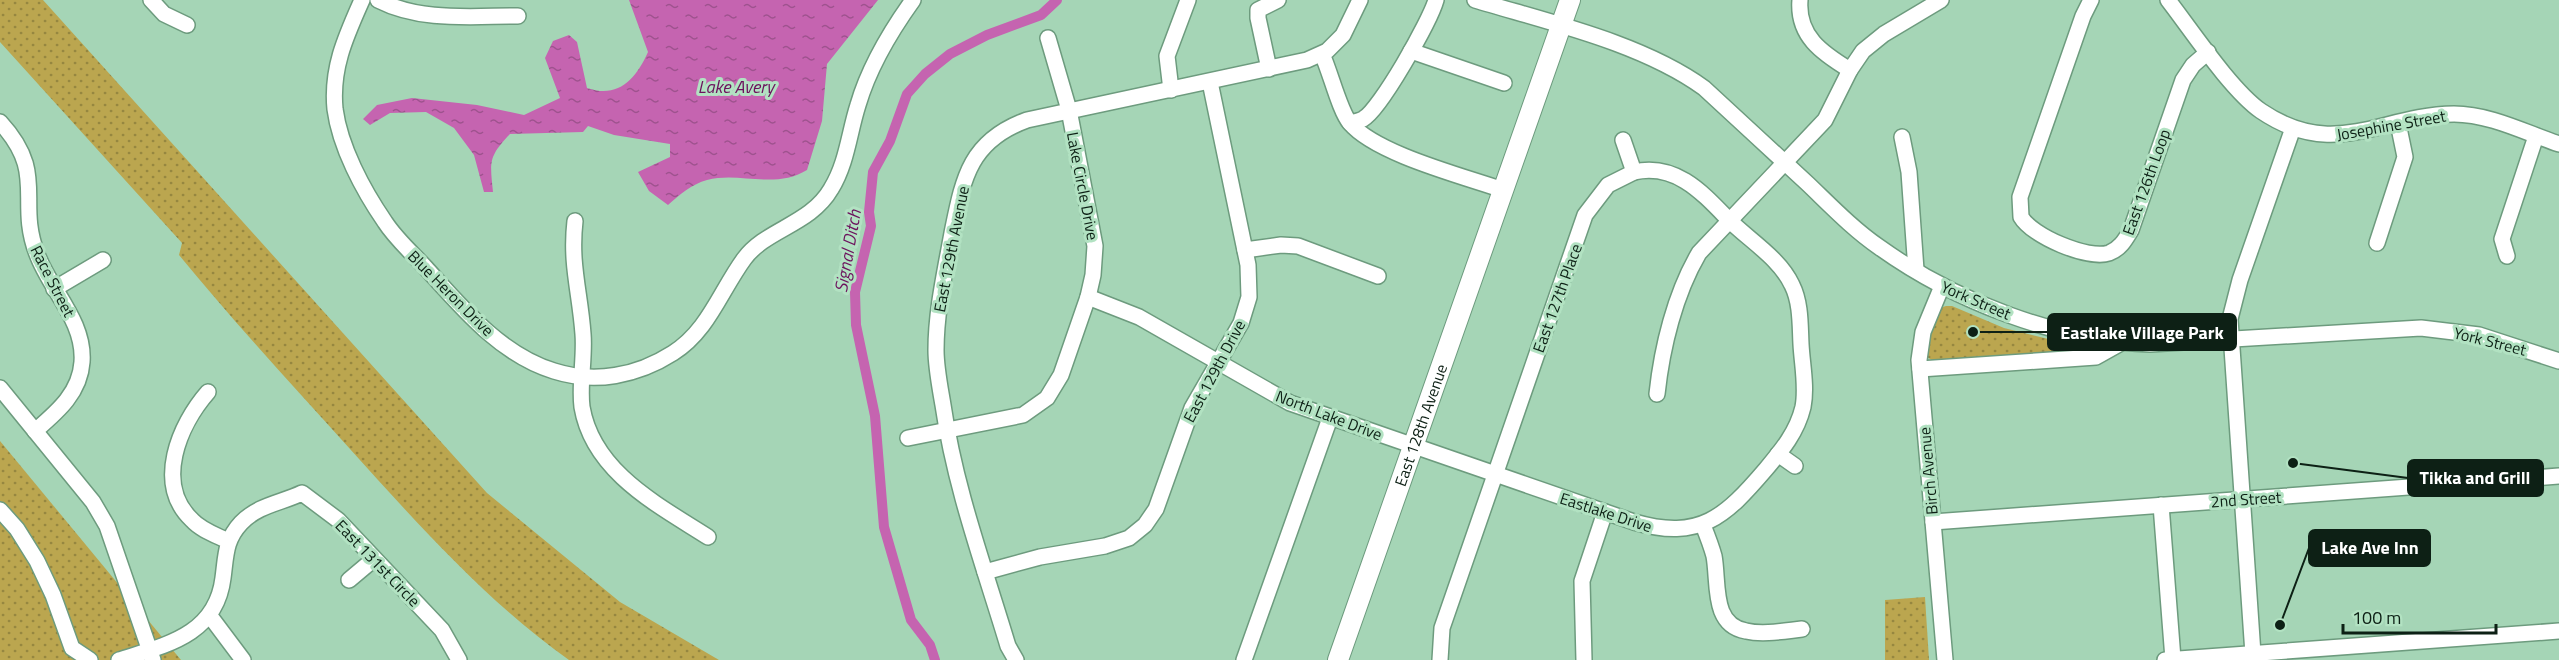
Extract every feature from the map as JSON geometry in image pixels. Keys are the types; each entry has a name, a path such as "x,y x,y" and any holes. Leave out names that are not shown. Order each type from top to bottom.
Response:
{"main road":[{"name":"East 128th Avenue","path":"1338,660 1570,0"}],"street":[{"path":"151,0 164,14 187,25"},
{"name":"Blue Heron Drive","path":"362,0 337,62 335,107 347,150 380,214 394,234 465,311 495,337 533,363 561,374 584,378 621,376 646,367 674,352 699,330 746,257 817,208 831,189 842,166 864,86 894,27 913,0"},
{"path":"378,0 401,10 432,16 518,15"},
{"path":"1171,90 1167,56 1188,0"},
{"path":"1269,69 1257,18 1258,10 1278,0"},
{"name":"East 129th Avenue","path":"1016,660 1008,646 955,474 937,365 936,324 966,173 975,156 998,133 1027,120 1269,69 1322,54 1343,35 1360,0"},
{"path":"1350,123 1365,118 1423,33 1436,0"},
{"name":"York Street","path":"1475,0 1561,26 1652,58 1681,72 1704,88 1850,224 1878,247 1942,286 2018,317 2058,329 2121,342 2230,340 2396,329 2440,329 2479,335 2559,361"},
{"path":"1800,0 1796,24 1820,51 1850,70"},
{"path":"1656,394 1664,346 1691,266 1699,253 1786,164 1830,114 1850,70 1870,45 1941,0"},
{"name":"East 126th Loop","path":"2091,0 2083,16 2014,219 2042,236 2089,253 2102,254 2121,246 2131,230 2183,80 2193,65 2208,52"},
{"name":"Josephine Street","path":"2168,0 2251,103 2293,128 2333,136 2351,135 2436,115 2474,116 2559,144"},
{"name":"Lake Circle Drive","path":"908,438 1010,419 1029,412 1041,403 1061,375 1088,297 1095,246 1069,110 1048,38"},
{"path":"1411,51 1504,83"},
{"path":"1322,54 1334,81 1343,113 1350,123 1374,140 1404,156 1503,190"},
{"name":"East 129th Drive","path":"985,572 1040,557 1105,546 1136,533 1156,509 1189,415 1246,309 1250,281 1210,82"},
{"name":"Race Street","path":"0,122 16,140 26,163 30,183 32,241 54,289 77,330 82,363 79,380 71,395 35,431"},
{"path":"2377,243 2405,158 2398,123"},
{"path":"2253,654 2230,340 2232,303 2293,128"},
{"path":"2507,256 2502,239 2536,136"},
{"path":"1902,137 1909,172 1916,270"},
{"path":"1623,140 1634,172"},
{"name":"Eastlake Drive","path":"1413,447 1665,530 1703,525 1727,512 1778,454 1792,436 1804,400 1797,297 1782,270 1688,180 1665,171 1648,169 1634,172"},
{"name":"East 127th Place","path":"1440,660 1442,628 1585,215 1608,185 1634,172"},
{"path":"575,221 573,273 582,319 584,415 599,448 616,472 653,503 708,537"},
{"path":"1245,250 1281,245 1298,246 1378,276"},
{"path":"54,289 103,260"},
{"name":"Birch Avenue","path":"1942,286 1923,332 1920,369 1945,660"},
{"name":"North Lake Drive","path":"1088,297 1139,317 1217,364 1290,403 1413,447"},
{"path":"1920,369 2096,357 2121,342"},
{"path":"0,388 93,502 107,526 152,655"},
{"path":"119,660 152,655 182,638 210,615 219,597 228,541 190,519 173,486 173,462 187,418 208,392"},
{"path":"1246,657 1330,418"},
{"path":"1778,454 1795,466"},
{"name":"2nd Street","path":"1933,522 2559,476"},
{"name":"East 131st Circle","path":"228,541 242,522 258,509 302,493 338,520 442,630 459,660"},
{"path":"2161,505 2173,659"},
{"path":"0,510 37,561 72,648 90,660"},
{"path":"1584,660 1581,588 1605,512"},
{"path":"1703,525 1713,554 1720,608 1730,624 1740,630 1755,632 1802,629"},
{"path":"349,580 374,559"},
{"path":"210,615 243,660"},
{"path":"2165,660 2559,631"}],"shaded area":[{"path":"0,0 43,0 487,493 620,602 719,660 569,660 481,587 401,505 242,329 179,255 182,243 0,42"},
{"path":"1952,306 2004,328 2085,348 2087,352 1935,362 1927,357 1929,335 1940,308"},
{"path":"0,441 181,660 0,660"},
{"path":"1925,597 1929,660 1885,660 1885,600"}],"water":[{"name":"Lake Avery","path":"629,0 878,0 827,64 822,121 807,170 795,176 770,180 732,177 707,180 691,187 668,205 649,191 638,172 670,157 670,144 614,135 588,126 583,132 510,134 492,160 493,192 484,192 474,155 454,128 426,112 390,113 370,125 363,119 377,105 412,98 477,105 524,115 560,98 545,58 553,41 569,35 577,42 587,88 598,91 617,89 638,71 648,52"}],"waterway":[{"name":"Signal Ditch","path":"935,660 930,645 911,620 884,527 875,416 856,325 855,292 871,226 869,212 873,172 890,141 907,94 925,74 950,54 987,35 1041,15 1057,0"}],"place":[{"name":"Eastlake Village Park","path":"1973,332"},
{"name":"Tikka and Grill","path":"2293,463"},
{"name":"Lake Ave Inn","path":"2280,625"}]}
